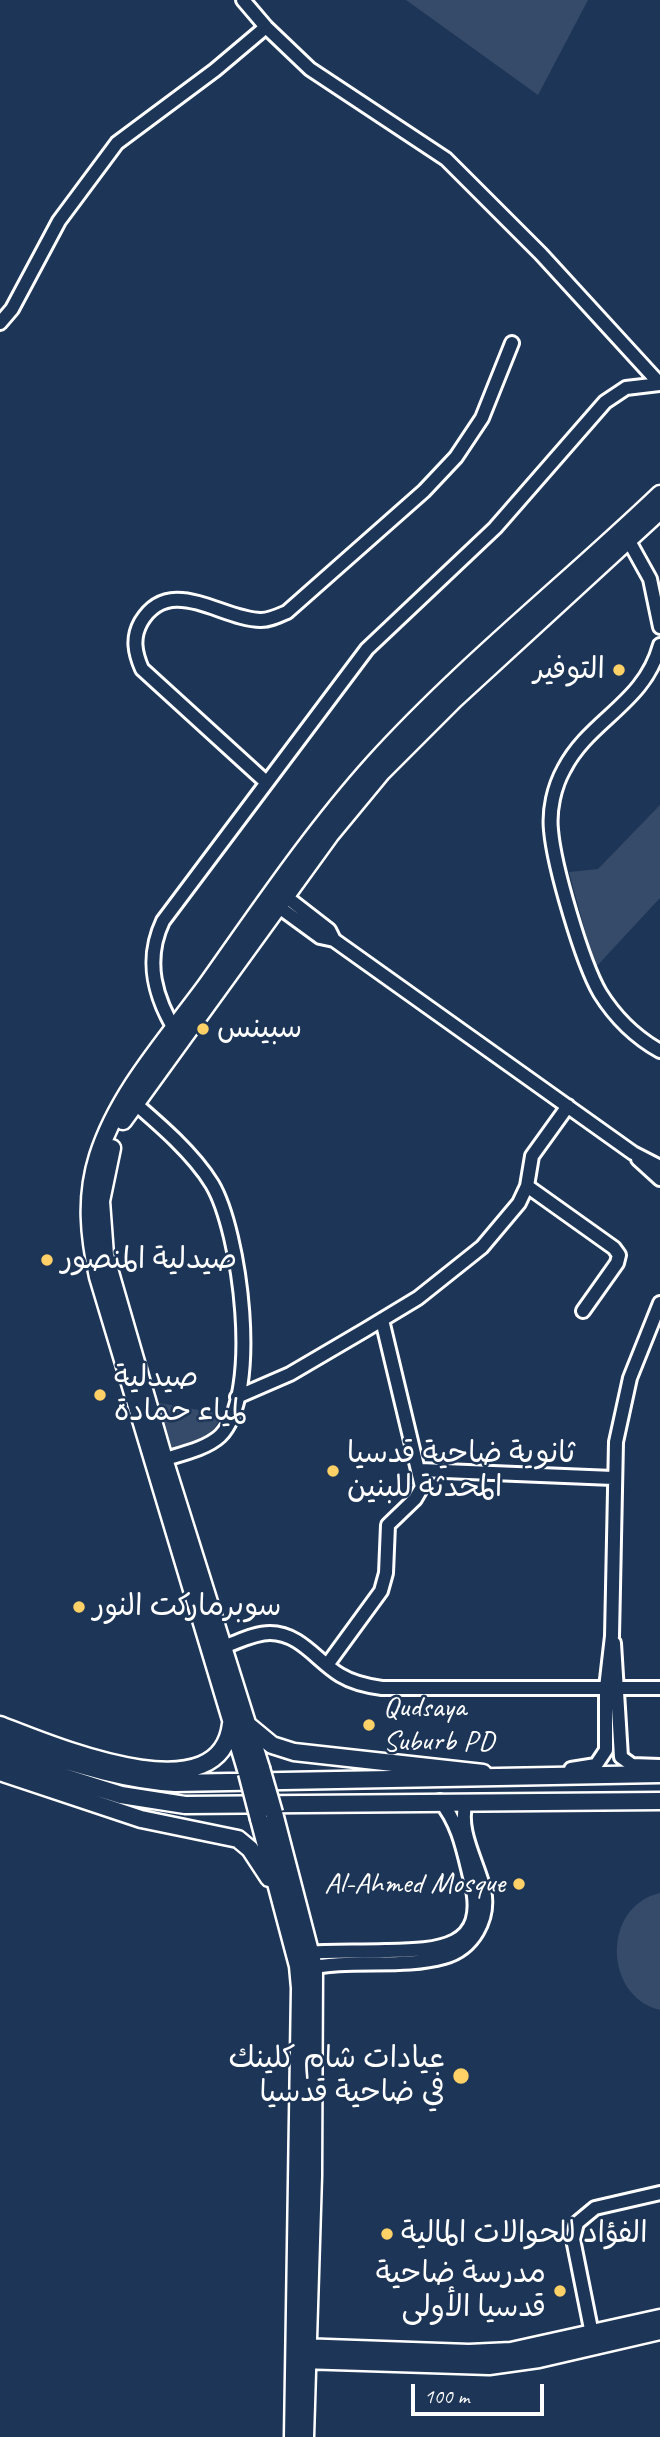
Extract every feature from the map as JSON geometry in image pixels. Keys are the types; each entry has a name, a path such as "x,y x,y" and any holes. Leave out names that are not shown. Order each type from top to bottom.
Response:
{"main road":[{"path":"626,535 660,494"},
{"path":"293,2437 302,2354 306,2176 302,2043 308,1963 254,1771 90,1238 89,1200 97,1159 130,1099 277,898 346,795 392,744 626,535 660,511"},
{"path":"158,1462 223,1647 239,1722 262,1739 294,1752 461,1768 498,1779"},
{"path":"0,1725 96,1758 148,1770 189,1771 211,1761 239,1722"},
{"path":"0,1741 90,1770 145,1781 285,1783 660,1774"},
{"path":"0,1757 111,1792 185,1805 660,1801"},
{"path":"0,1772 141,1819 237,1839 250,1849 276,1889"},
{"path":"267,1816 276,1889 294,1954 308,1963"},
{"path":"302,2354 468,2367 513,2363 660,2319"},
{"path":"591,2339 660,2332"},
{"path":"301,2379 305,2437"}],"street":[{"path":"243,0 265,27 310,69 446,159 534,246 660,384"},
{"path":"0,323 12,309 59,221 117,143 215,70 265,27"},
{"path":"266,782 142,668 135,648 139,625 153,608 174,600 196,602 260,620 286,612 452,463 481,418 512,342"},
{"path":"178,1034 154,979 154,940 163,921 266,782 367,649 509,513 605,402 626,388 660,384"},
{"path":"626,535 650,579 660,627"},
{"path":"660,645 649,675 639,689 575,751 563,769 551,809 550,829 580,945 599,991 630,1030 660,1051"},
{"path":"277,898 320,937 334,940 568,1106 633,1153 660,1179"},
{"path":"130,1099 200,1167 223,1207 246,1329 237,1396 228,1423 218,1438 158,1462"},
{"path":"237,1396 290,1374 382,1320 418,1298 482,1247 507,1221 527,1186 532,1156 568,1106"},
{"path":"633,1153 660,1167"},
{"path":"527,1186 619,1255 617,1263 583,1311"},
{"path":"542,1777 557,1770 596,1765 612,1750 613,1478 622,1405 660,1303"},
{"path":"327,1665 381,1591 387,1564 388,1525 419,1494 422,1480 382,1320"},
{"path":"420,1470 613,1478"},
{"path":"223,1647 257,1635 283,1634 295,1639 352,1682 382,1688 660,1688"},
{"path":"612,1750 632,1765 660,1766"},
{"path":"308,1963 429,1950 453,1943 470,1925 475,1913 474,1893 457,1828 440,1801"},
{"path":"389,1956 444,1957 458,1951 479,1929 486,1903 465,1826 467,1802"},
{"path":"591,2339 573,2239 577,2223 595,2208 660,2193"}],"shaded area":[{"path":"406,0 588,0 538,95"},
{"path":"660,805 660,898 595,968 569,872 598,869"},
{"path":"159,1403 222,1414 213,1429 201,1440 186,1448 169,1451"},
{"path":"660,1893 660,2010 641,2001 628,1988 620,1970 617,1951 619,1932 628,1915 641,1901"}],"place":[{"name":"التوفير","path":"619,670"},
{"name":"سبينس","path":"203,1029"},
{"name":"صيدلية المنصور","path":"47,1260"},
{"name":"صيدلية لمياء حمادة","path":"100,1395"},
{"name":"ثانوية ضاحية قدسيا المحدثة للبنين","path":"333,1471"},
{"name":"سوبرماركت النور","path":"79,1607"},
{"name":"Qudsaya Suburb PD","path":"369,1725"},
{"name":"Al-Ahmed Mosque","path":"519,1884"},
{"name":"عيادات شام كلينك في ضاحية قدسيا","path":"461,2076"},
{"name":"الفؤاد للحوالات المالية","path":"387,2234"},
{"name":"مدرسة ضاحية قدسيا الأولى","path":"560,2291"}]}
